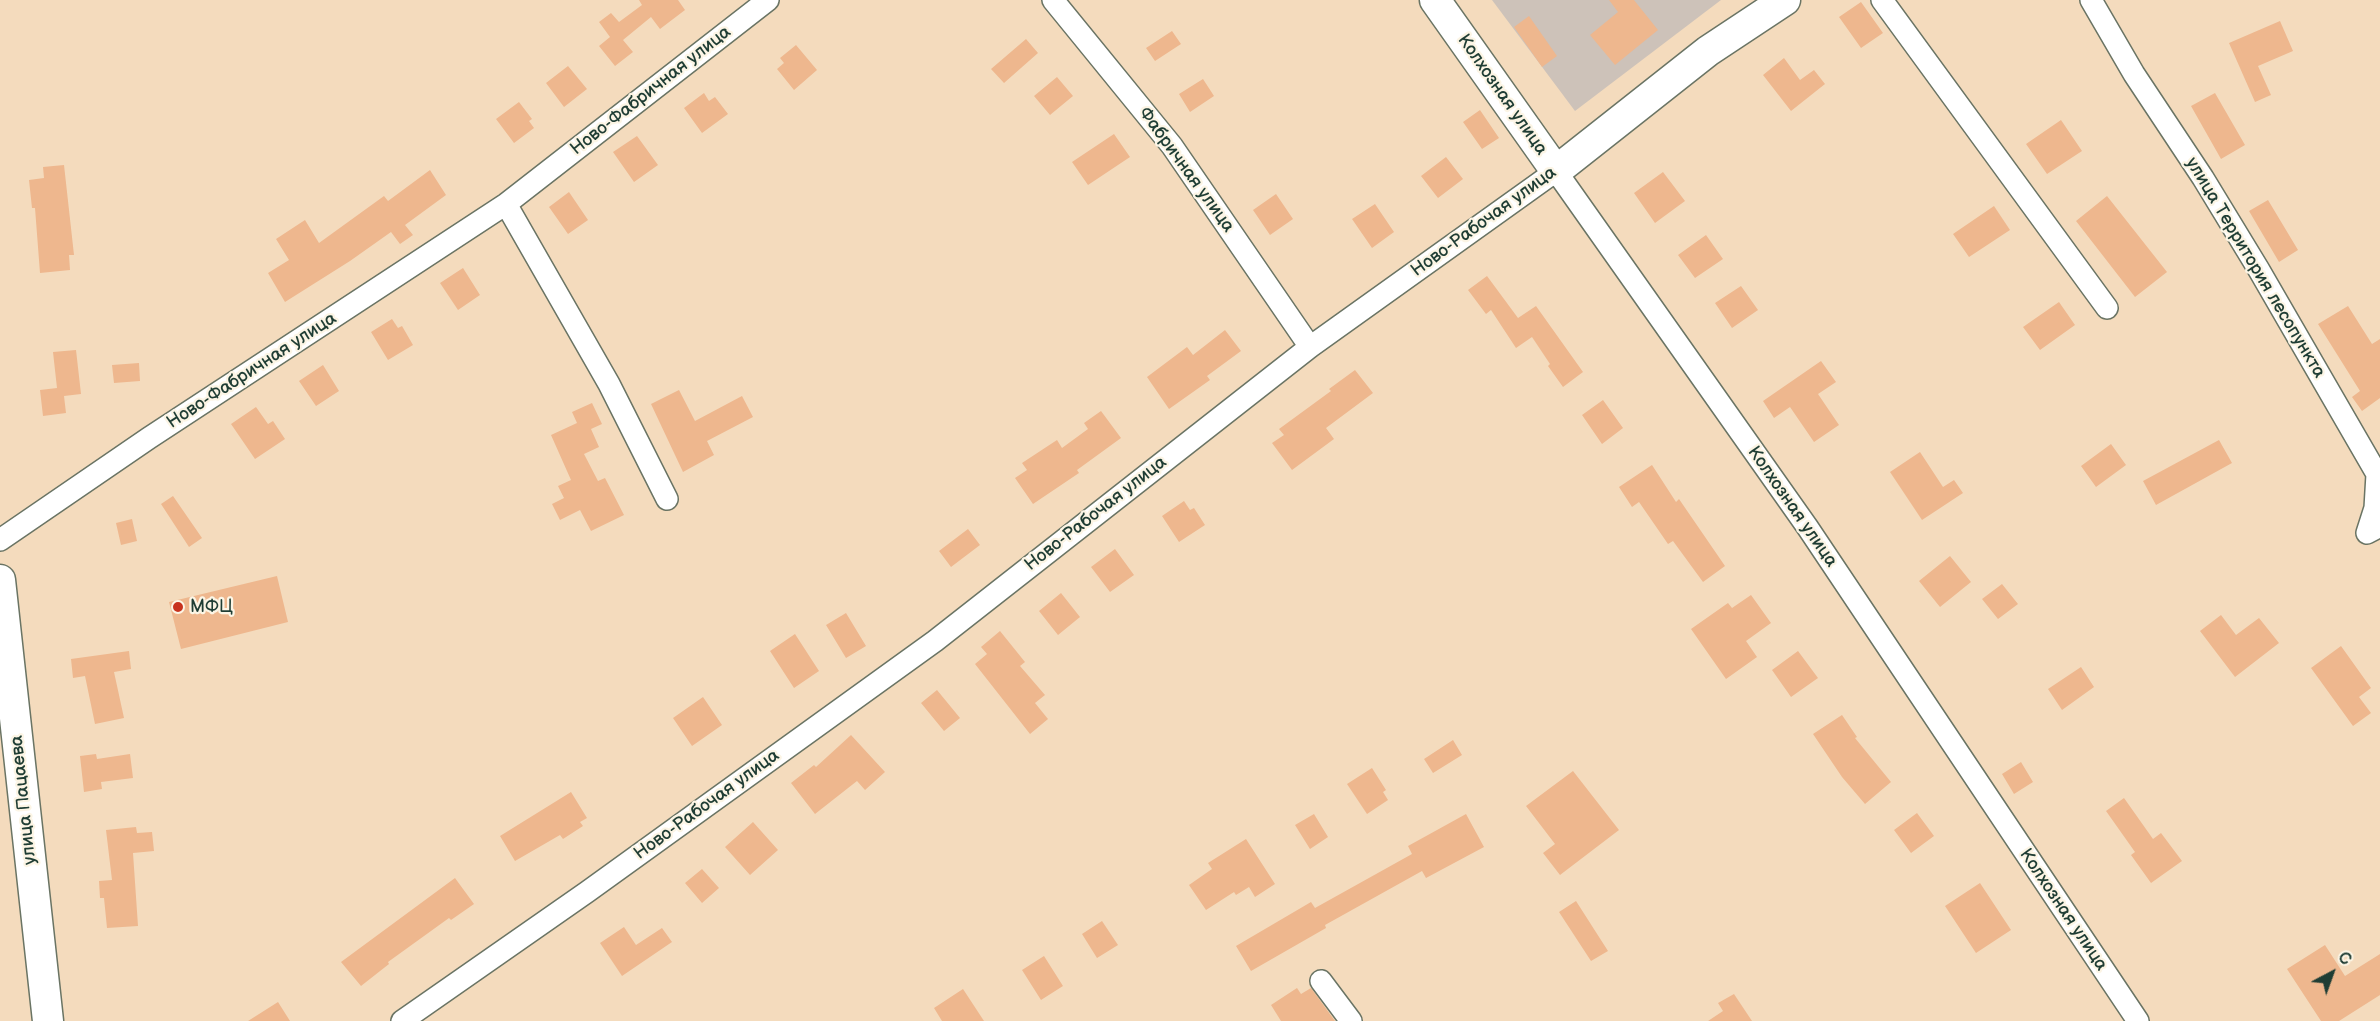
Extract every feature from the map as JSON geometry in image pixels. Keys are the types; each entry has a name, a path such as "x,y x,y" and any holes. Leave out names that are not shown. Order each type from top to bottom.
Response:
{"street":[{"name":"Ново-Фабричная улица","path":"0,540 149,438 506,204 768,0"},
{"name":"Фабричная улица","path":"1053,0 1172,146 1310,347"},
{"name":"Колхозная улица","path":"1435,0 1808,528 2138,1021"},
{"name":"Ново-Рабочая улица","path":"402,1021 587,892 935,640 1310,347 1556,171 1708,51 1785,0"},
{"path":"1882,0 2107,308"},
{"name":"улица Территория лесопункта","path":"2091,0 2134,74 2203,178 2259,270 2377,474 2375,508 2367,533 2380,526"},
{"path":"506,204 609,384 667,499"},
{"name":"улица Пацаева","path":"0,580 48,1021"},
{"path":"1321,981 1351,1021"}],"shaded area":[{"path":"1492,0 1721,0 1575,111"}],"building":[{"path":"639,0 678,0 685,10 660,29 651,17 623,40 633,52 615,66 599,46 610,37 599,22 611,13 619,22 642,5"},
{"path":"1609,0 1634,0 1658,30 1615,65 1590,35 1618,12"},
{"path":"1861,2 1883,33 1861,48 1839,17"},
{"path":"1529,16 1557,56 1542,67 1514,27"},
{"path":"2280,21 2293,51 2258,66 2271,95 2255,102 2229,43"},
{"path":"1172,31 1181,44 1155,61 1146,48"},
{"path":"1026,39 1038,53 1004,83 991,69"},
{"path":"796,45 817,70 794,90 777,69 784,63 780,58"},
{"path":"1784,58 1800,80 1814,70 1825,84 1791,111 1763,75"},
{"path":"568,66 587,89 564,107 546,83"},
{"path":"1057,77 1073,96 1050,115 1034,96"},
{"path":"1203,79 1214,96 1190,112 1179,94"},
{"path":"704,93 709,101 715,97 728,114 702,133 684,108"},
{"path":"2215,93 2245,145 2221,159 2191,106"},
{"path":"519,102 532,119 529,121 534,128 514,143 496,119"},
{"path":"1480,110 1499,138 1482,149 1463,122"},
{"path":"2061,120 2082,151 2047,174 2026,144"},
{"path":"1114,134 1130,157 1088,185 1072,162"},
{"path":"637,136 658,165 634,182 613,152"},
{"path":"1446,157 1463,179 1438,198 1421,176"},
{"path":"64,165 74,255 69,255 70,270 40,273 35,208 32,208 29,180 44,178 43,167"},
{"path":"430,170 446,195 405,225 413,235 400,244 391,232 285,302 268,273 289,260 276,239 305,220 319,243 384,196 388,201"},
{"path":"1663,172 1685,201 1655,223 1634,193"},
{"path":"569,192 588,220 568,234 549,207"},
{"path":"1276,194 1293,219 1270,235 1253,210"},
{"path":"2107,196 2167,272 2135,297 2076,221"},
{"path":"2268,200 2298,250 2279,262 2249,211"},
{"path":"1375,204 1394,232 1372,248 1352,219"},
{"path":"1994,206 2010,230 1969,257 1953,234"},
{"path":"1706,235 1723,259 1695,278 1678,255"},
{"path":"463,268 480,295 458,310 440,283"},
{"path":"1487,276 1518,318 1536,306 1583,372 1563,387 1532,337 1516,348 1491,310 1486,314 1468,290"},
{"path":"1741,286 1758,310 1732,328 1715,303"},
{"path":"2059,302 2075,325 2040,350 2023,327"},
{"path":"2348,306 2372,344 2380,339 2380,398 2362,411 2352,397 2360,391 2318,324"},
{"path":"392,319 398,328 402,326 413,345 388,360 371,332"},
{"path":"1225,330 1241,351 1207,376 1210,380 1169,409 1147,377 1187,347 1193,355"},
{"path":"76,350 81,394 64,396 66,413 43,416 40,390 57,388 53,352"},
{"path":"1821,361 1836,382 1818,394 1839,425 1814,442 1790,407 1774,418 1763,401"},
{"path":"139,363 140,381 114,383 112,365"},
{"path":"323,365 339,391 316,406 299,381"},
{"path":"1355,370 1373,393 1326,428 1334,439 1292,470 1272,443 1284,435 1279,429 1331,391 1329,389"},
{"path":"679,390 695,421 742,396 753,417 707,441 714,455 683,472 651,404"},
{"path":"1603,400 1623,428 1602,444 1582,415"},
{"path":"592,403 602,424 591,429 599,447 584,454 598,481 605,478 624,515 591,531 580,510 560,520 552,504 564,498 558,486 571,480 551,435 577,423 572,412"},
{"path":"256,407 268,424 273,421 285,439 255,459 231,424"},
{"path":"1101,411 1121,438 1077,470 1079,473 1033,504 1015,478 1027,470 1022,463 1057,440 1062,448 1088,429 1084,423"},
{"path":"2219,440 2232,463 2156,505 2143,481"},
{"path":"2111,444 2126,465 2096,487 2081,466"},
{"path":"1920,452 1943,487 1954,480 1963,493 1922,520 1890,472"},
{"path":"1652,465 1676,502 1679,499 1725,566 1703,582 1673,541 1668,544 1639,502 1632,507 1619,487"},
{"path":"173,496 202,538 189,547 161,504"},
{"path":"1184,501 1190,510 1194,508 1205,525 1179,542 1162,516"},
{"path":"132,519 137,541 121,545 116,523"},
{"path":"968,529 980,545 951,567 939,551"},
{"path":"1115,549 1134,575 1110,592 1091,567"},
{"path":"1950,556 1971,582 1940,607 1919,581"},
{"path":"277,576 288,622 181,649 169,602"},
{"path":"2002,584 2018,604 1998,619 1982,599"},
{"path":"1061,593 1080,617 1058,635 1039,611"},
{"path":"1751,595 1771,623 1746,641 1757,657 1726,679 1691,629 1728,603 1732,608"},
{"path":"846,613 866,646 846,658 826,625"},
{"path":"2221,615 2236,635 2259,618 2279,643 2235,677 2200,631"},
{"path":"1000,631 1025,662 1020,666 1045,695 1035,703 1048,719 1030,734 975,664 987,654 981,647"},
{"path":"795,634 819,671 794,688 770,651"},
{"path":"2341,646 2371,688 2359,697 2371,713 2353,726 2311,668"},
{"path":"129,651 131,669 114,672 124,718 95,724 85,676 73,678 71,659"},
{"path":"1798,651 1818,678 1791,697 1772,670"},
{"path":"2081,667 2094,687 2062,710 2048,689"},
{"path":"937,690 960,718 944,731 921,703"},
{"path":"703,697 722,725 692,746 673,718"},
{"path":"1842,715 1857,737 1855,738 1891,782 1865,804 1842,777 1813,734"},
{"path":"851,735 885,772 865,790 857,781 815,814 791,783 814,765 816,767"},
{"path":"1453,740 1462,755 1433,773 1424,759"},
{"path":"96,754 97,759 130,754 133,778 101,782 102,789 84,792 80,756"},
{"path":"2021,762 2033,782 2014,794 2002,774"},
{"path":"1372,768 1386,790 1383,792 1388,800 1367,814 1347,784"},
{"path":"1573,771 1619,830 1560,875 1543,853 1555,844 1526,806"},
{"path":"571,792 587,818 580,822 583,826 563,839 560,835 515,861 500,836"},
{"path":"2124,798 2153,839 2161,833 2182,861 2151,883 2131,855 2135,852 2106,811"},
{"path":"1917,813 1934,836 1911,853 1894,830"},
{"path":"1314,814 1328,837 1310,849 1295,825"},
{"path":"1466,814 1484,847 1426,878 1422,871 1325,925 1326,928 1251,971 1236,946 1311,902 1315,908 1412,854 1408,846"},
{"path":"753,822 778,850 750,875 725,847"},
{"path":"136,827 137,833 152,832 154,851 133,853 138,926 107,928 104,898 100,898 99,881 112,880 106,830"},
{"path":"1246,839 1275,884 1255,897 1249,887 1236,895 1234,892 1206,910 1189,885 1212,869 1208,863"},
{"path":"702,869 719,888 702,903 685,883"},
{"path":"455,878 474,904 451,920 449,918 388,962 389,964 361,986 341,962"},
{"path":"1980,883 2011,930 1976,953 1945,906"},
{"path":"1576,901 1608,951 1591,961 1559,912"},
{"path":"1102,921 1118,945 1097,958 1082,934"},
{"path":"624,927 636,945 662,928 672,942 622,976 600,943"},
{"path":"2325,945 2345,976 2380,954 2380,995 2339,1021 2321,1021 2287,969"},
{"path":"1044,956 1063,986 1041,1000 1022,970"},
{"path":"1297,988 1301,994 1311,988 1335,1021 1281,1021 1271,1005"},
{"path":"963,989 984,1021 942,1021 934,1008"},
{"path":"1734,994 1752,1021 1708,1021 1723,1011 1718,1003"},
{"path":"278,1002 290,1021 248,1021"}],"place":[{"name":"МФЦ","path":"178,607"}]}
